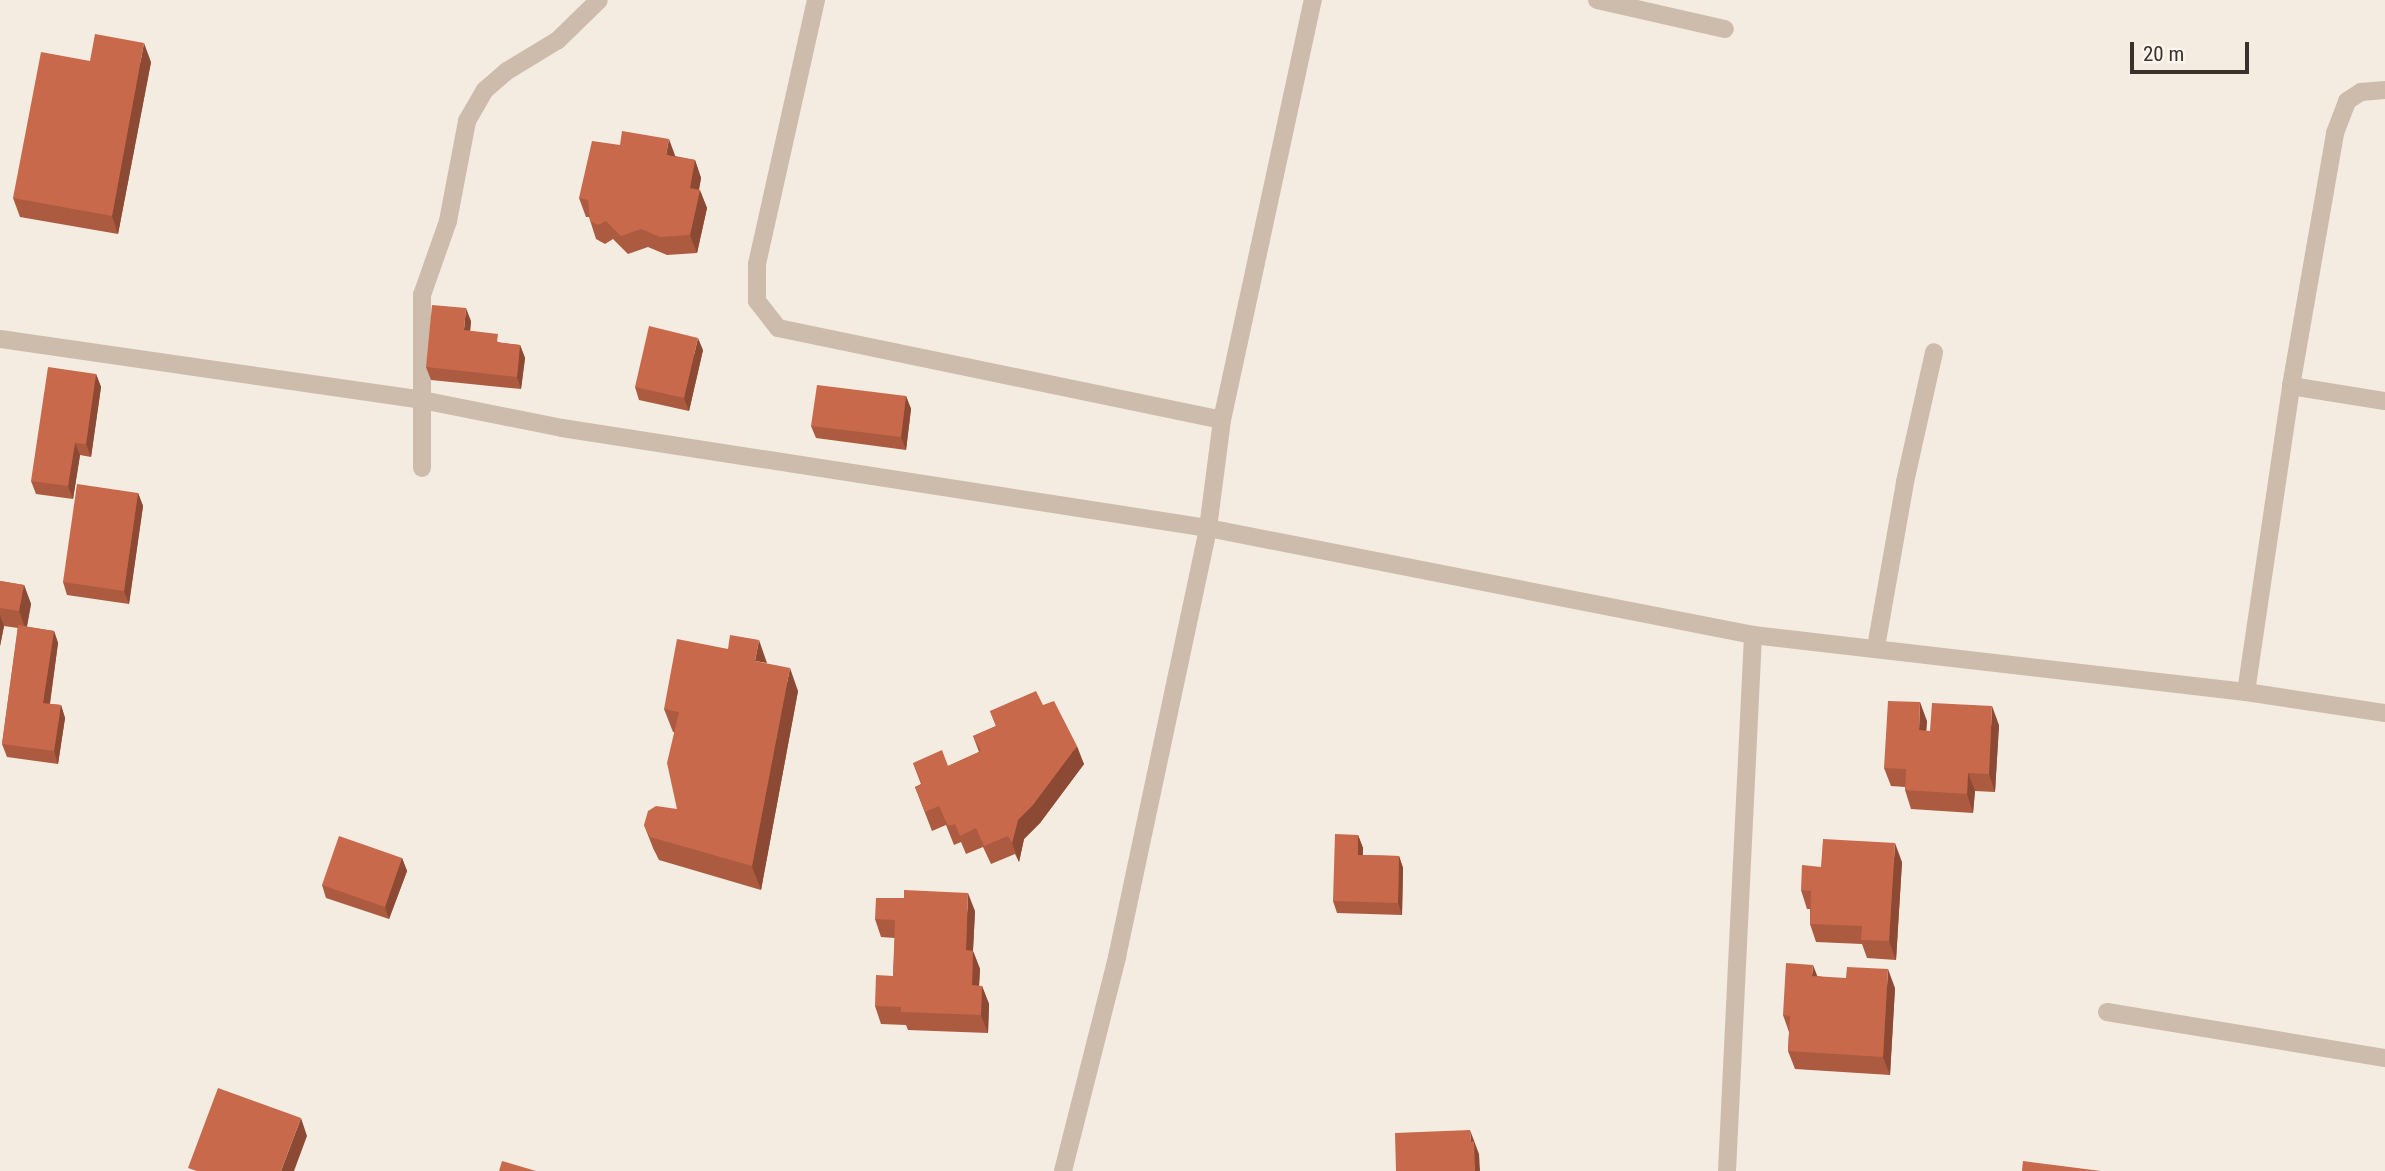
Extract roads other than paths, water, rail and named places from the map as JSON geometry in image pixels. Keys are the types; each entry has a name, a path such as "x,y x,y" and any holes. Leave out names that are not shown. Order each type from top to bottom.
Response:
{"street":[{"path":"422,468 422,295 447,220 467,121 485,90 507,71 558,40 600,0"},
{"path":"817,0 757,265 757,301 778,328 1222,420"},
{"path":"1063,1171 1116,957 1208,528 1222,420 1314,0"},
{"path":"1597,0 1725,29"},
{"path":"2246,692 2291,386 2338,121 2342,107 2354,95 2385,90"},
{"path":"0,339 422,400 562,428 1208,528 1753,635 1876,647 2246,692 2385,713"},
{"path":"1876,647 1905,482 1934,352"},
{"path":"2291,386 2385,401"},
{"path":"1727,1171 1753,635"},
{"path":"2107,1012 2385,1058"}]}
